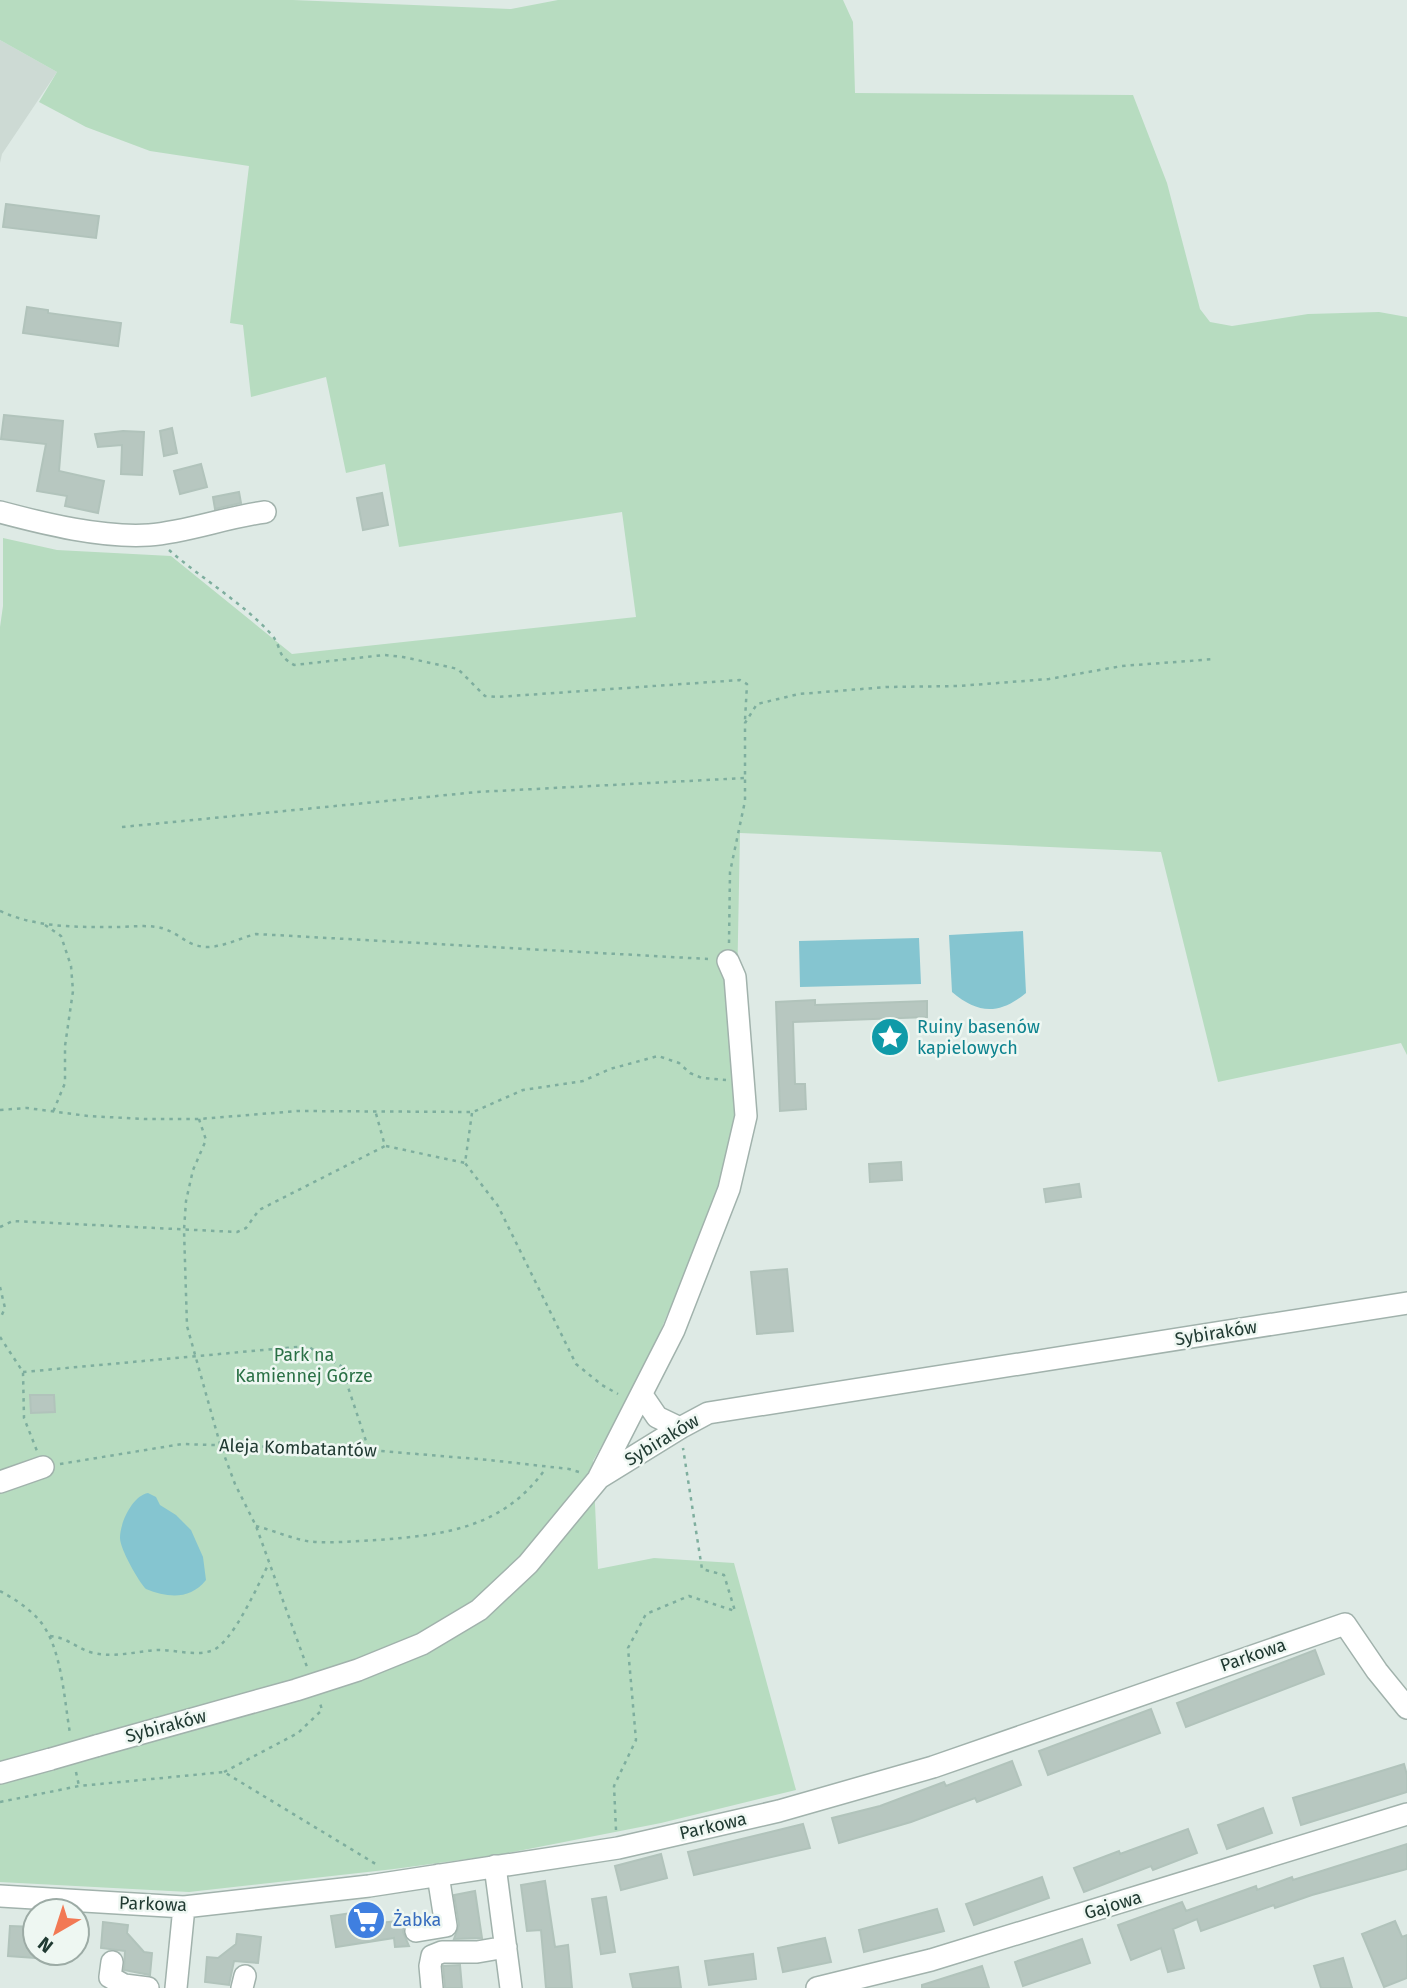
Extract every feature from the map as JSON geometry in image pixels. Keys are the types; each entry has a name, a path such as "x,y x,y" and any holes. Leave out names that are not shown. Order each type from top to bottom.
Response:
{"street":[{"path":"0,512 49,525 131,535 151,534 265,512"},
{"path":"598,1478 674,1330 729,1189 746,1116 735,977 728,961"},
{"name":"Sybiraków","path":"0,1773 313,1685 422,1644 479,1610 528,1564 598,1478 708,1413 1407,1303"},
{"path":"639,1400 657,1418 680,1428"},
{"path":"0,1482 43,1467"},
{"name":"Parkowa","path":"0,1896 184,1906 369,1886 618,1848 779,1811 933,1767 1345,1624 1377,1671 1407,1708"},
{"name":"Gajowa","path":"817,1988 931,1960 1407,1814"},
{"path":"495,1866 511,1988"},
{"path":"416,1931 446,1926 438,1875"},
{"path":"176,1988 184,1906"},
{"path":"432,1988 432,1956 442,1952 477,1952 506,1947"},
{"path":"112,1962 110,1977 123,1987 148,1988"}],"path":[{"path":"0,911 42,923 76,927 165,929 190,944 201,946 225,945 256,934 728,961 730,872 745,801 744,723 747,684 740,680 497,697 485,696 458,669 403,657 384,655 294,665 283,659 274,637 151,534"},
{"path":"744,723 757,704 799,694 1049,679 1122,666 1215,659"},
{"path":"122,827 477,792 745,778"},
{"path":"42,923 61,936 71,966 73,991 65,1046 65,1083 53,1112"},
{"path":"0,1110 27,1108 144,1119 199,1119 299,1111 472,1112 523,1090 583,1082 610,1069 658,1056 678,1063 690,1073 702,1078 743,1079"},
{"path":"375,1110 386,1146"},
{"path":"465,1163 472,1112"},
{"path":"0,1802 79,1786 224,1772 298,1733 322,1710 256,1526 235,1484 220,1444 187,1326 184,1230 186,1201 193,1170 206,1140 199,1119"},
{"path":"0,1227 13,1221 237,1232 246,1228 259,1210 386,1146 465,1163 499,1206 576,1364 602,1385 639,1400"},
{"path":"0,1287 5,1308 0,1319"},
{"path":"0,1337 23,1372 24,1418 43,1467"},
{"path":"23,1372 307,1346 341,1367 369,1450"},
{"path":"618,1848 614,1786 636,1740 628,1648 646,1614 689,1596 736,1611 724,1575 702,1569 680,1428"},
{"name":"Aleja Kombatantów","path":"43,1467 182,1444 220,1444 369,1450 547,1466 569,1469 598,1478"},
{"path":"256,1526 307,1541 359,1541 452,1532 484,1521 511,1505 537,1481 547,1466"},
{"path":"50,1636 64,1638 92,1653 110,1655 155,1650 195,1653 215,1651 231,1633 247,1607 269,1563"},
{"path":"0,1591 38,1618 50,1636 70,1734"},
{"path":"75,1766 79,1786"},
{"path":"224,1772 379,1866"}],"shaded area":[{"path":"0,40 57,72 2,154 0,163"}],"green space":[{"name":"Park na Kamiennej Górze","path":"0,0 293,0 511,9 558,0 843,0 853,22 855,93 1133,95 1167,183 1200,309 1210,322 1232,326 1308,314 1379,312 1407,317 1407,1055 1401,1043 1218,1082 1161,852 740,833 736,1041 738,1124 730,1153 678,1294 646,1367 593,1461 598,1569 654,1558 734,1563 796,1790 661,1823 498,1855 394,1869 189,1892 0,1882 0,627 3,606 3,538 57,550 171,556 292,654 636,617 622,512 399,547 385,464 346,473 326,377 251,397 243,325 230,323 249,166 150,151 86,127 39,102 57,72 0,40"}],"water":[{"path":"1023,931 1026,993 1007,1005 989,1009 971,1005 952,992 949,935"},
{"path":"919,938 921,984 800,987 799,941"},
{"path":"148,1493 156,1497 160,1505 176,1515 191,1530 203,1557 206,1580 186,1594 162,1594 146,1589 126,1557 120,1538 122,1525 132,1505"}],"building":[{"path":"6,204 99,216 96,238 3,227"},
{"path":"27,307 48,310 48,313 121,323 118,346 23,333"},
{"path":"4,415 63,421 59,471 104,481 98,513 65,506 67,496 37,491 46,444 1,439"},
{"path":"172,428 177,453 164,456 160,431"},
{"path":"144,432 142,475 121,474 122,445 98,447 95,434"},
{"path":"201,464 207,487 180,494 174,471"},
{"path":"239,492 241,503 215,509 213,497"},
{"path":"382,493 388,525 363,530 357,498"},
{"path":"815,1000 815,1005 927,1001 927,1017 793,1022 795,1084 805,1084 806,1109 780,1111 776,1002"},
{"path":"901,1162 902,1180 870,1182 869,1164"},
{"path":"1079,1184 1081,1197 1046,1202 1044,1189"},
{"path":"787,1269 793,1331 757,1334 751,1272"},
{"path":"30,1395 54,1395 55,1412 31,1413"},
{"path":"1315,1650 1324,1674 1186,1727 1177,1703"},
{"path":"1151,1709 1160,1733 1048,1775 1039,1751"},
{"path":"1012,1761 1021,1785 977,1802 975,1798 911,1822 839,1843 832,1818 880,1806 944,1782 946,1786"},
{"path":"1404,1764 1407,1792 1301,1825 1293,1798"},
{"path":"1263,1808 1272,1833 1227,1849 1218,1825"},
{"path":"803,1824 810,1848 694,1875 688,1852"},
{"path":"1188,1829 1197,1853 1153,1870 1151,1866 1084,1892 1074,1868"},
{"path":"1407,1844 1407,1869 1275,1908 1274,1905 1201,1931 1197,1919 1173,1929 1184,1968 1168,1972 1161,1948 1131,1960 1118,1925 1182,1902 1186,1911 1256,1886 1257,1890 1292,1877 1293,1880"},
{"path":"661,1854 667,1878 621,1890 615,1866"},
{"path":"1042,1877 1049,1898 974,1925 966,1904"},
{"path":"545,1881 555,1947 568,1945 572,1988 546,1988 541,1930 527,1931 521,1885"},
{"path":"475,1891 482,1938 454,1939 459,1925 454,1895"},
{"path":"606,1897 615,1952 601,1954 592,1899"},
{"path":"378,1909 380,1923 406,1920 403,1932 409,1946 395,1947 394,1938 336,1947 331,1916"},
{"path":"937,1909 944,1931 864,1952 859,1930"},
{"path":"1395,1921 1402,1937 1407,1935 1407,1978 1384,1987 1362,1934"},
{"path":"103,1922 128,1925 127,1933 144,1952 152,1953 150,1975 124,1970 125,1951 101,1948"},
{"path":"10,1926 21,1926 21,1957 8,1956"},
{"path":"237,1934 261,1937 258,1963 234,1961 229,1985 205,1982 207,1957 218,1958 236,1944"},
{"path":"825,1938 831,1962 783,1972 778,1948"},
{"path":"1082,1939 1090,1963 1023,1986 1015,1962"},
{"path":"753,1954 756,1979 709,1985 705,1961"},
{"path":"1343,1958 1352,1988 1321,1988 1314,1966"},
{"path":"460,1965 462,1988 445,1988 443,1966"},
{"path":"982,1966 989,1988 922,1988 922,1985"},
{"path":"678,1967 681,1988 633,1988 630,1974"}],"place":[{"name":"Ruiny basenów kapielowych","path":"890,1037"},
{"name":"Żabka","path":"366,1920"}]}
